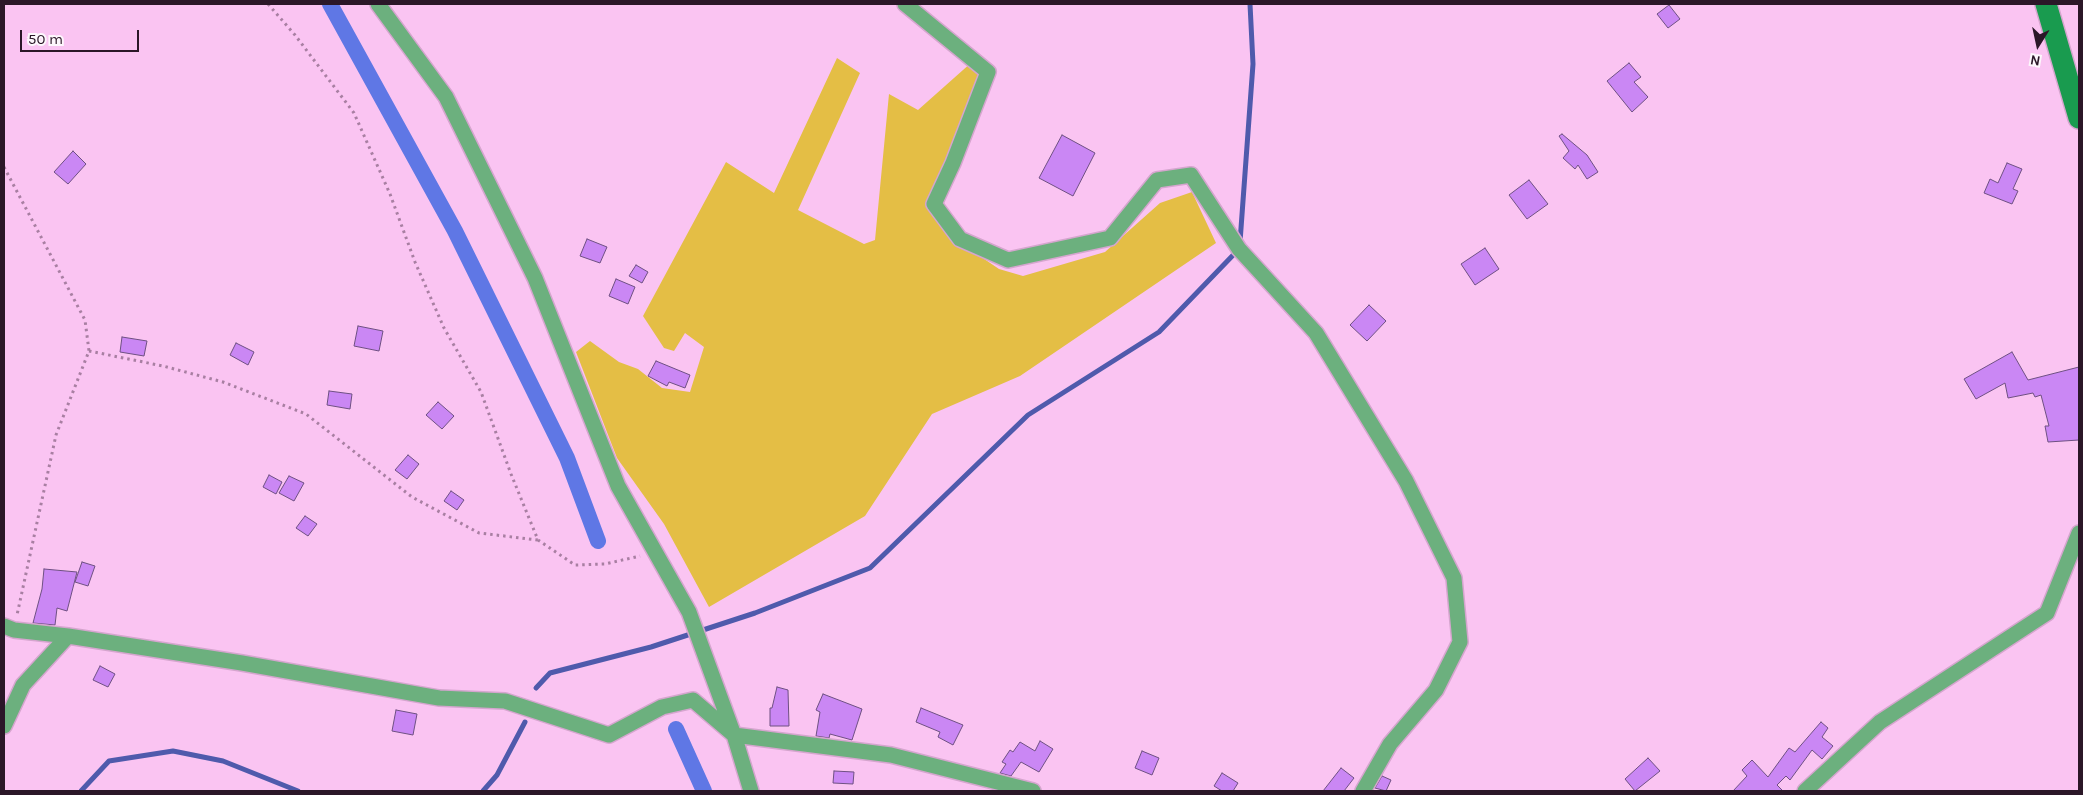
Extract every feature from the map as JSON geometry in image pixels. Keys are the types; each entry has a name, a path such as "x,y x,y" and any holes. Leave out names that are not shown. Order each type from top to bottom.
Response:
{"street":[{"path":"378,4 446,97 535,278 618,486 689,612 734,735 751,791"},
{"path":"905,4 988,72 953,163 934,204 960,240 1008,260 1110,238 1157,180 1192,175 1239,249 1316,333 1406,481 1454,578 1460,642 1436,690 1390,744 1363,791"},
{"path":"2046,4 2079,118"},
{"path":"1805,791 1880,722 2047,613 2079,533"},
{"path":"9,628 242,663 439,698 505,701 609,736 662,707 693,700 734,735 891,755 1032,791"},
{"path":"4,726 23,685 68,636"}],"path":[{"path":"268,4 295,35 354,113 390,194 415,262 444,328 481,392 538,540"},
{"path":"4,167 84,320 89,351 56,435 23,578 9,628"},
{"path":"89,351 163,366 223,382 306,414 412,497 479,533 538,540 574,566 605,564 656,553"}],"shaded area":[{"path":"837,58 860,73 798,210 864,244 875,240 889,94 918,110 972,62 983,75 929,204 956,240 999,269 1023,276 1105,252 1160,203 1192,192 1216,243 1020,376 932,414 865,516 709,607 664,524 617,458 576,352 590,341 619,362 638,369 662,388 690,392 704,347 685,333 674,351 664,348 643,316 726,162 774,193"}],"building":[{"path":"1669,5 1680,19 1668,28 1657,14"},
{"path":"1629,63 1641,77 1634,82 1648,97 1632,112 1607,81"},
{"path":"1562,134 1587,155 1598,172 1587,179 1578,165 1575,169 1563,158 1569,151 1559,136"},
{"path":"1062,135 1095,153 1073,196 1039,178"},
{"path":"73,151 86,164 68,184 54,172"},
{"path":"2007,163 2022,169 2013,189 2018,191 2012,204 1984,193 1990,179 1998,183"},
{"path":"1529,180 1548,204 1527,219 1509,195"},
{"path":"587,239 607,247 600,263 580,256"},
{"path":"1485,248 1499,269 1475,285 1461,264"},
{"path":"636,265 648,272 642,283 629,276"},
{"path":"616,279 635,287 628,304 609,296"},
{"path":"1369,305 1386,321 1367,341 1350,325"},
{"path":"358,326 383,331 379,351 354,346"},
{"path":"122,337 147,341 144,356 120,352"},
{"path":"236,343 254,352 248,365 230,355"},
{"path":"2012,352 2028,380 2079,367 2079,440 2048,442 2045,426 2049,426 2041,395 2035,397 2033,393 2008,398 2005,383 1976,399 1964,379"},
{"path":"656,361 690,375 685,388 669,382 667,386 648,376"},
{"path":"329,391 352,394 350,409 327,405"},
{"path":"438,402 454,416 442,429 426,415"},
{"path":"408,455 419,464 407,479 395,470"},
{"path":"269,475 282,482 276,494 263,487"},
{"path":"289,476 304,483 294,501 279,493"},
{"path":"451,491 464,500 457,510 444,501"},
{"path":"305,516 317,524 308,536 296,528"},
{"path":"82,562 95,566 88,586 75,582"},
{"path":"44,569 77,572 67,611 57,608 55,625 33,623 42,589"},
{"path":"100,666 115,674 108,687 93,680"},
{"path":"777,687 788,690 789,726 770,726 770,708 772,708"},
{"path":"823,694 862,709 852,740 830,734 829,738 816,736 820,712 816,710"},
{"path":"921,708 963,725 953,745 938,737 940,732 916,722"},
{"path":"396,710 417,714 413,735 392,731"},
{"path":"1821,722 1828,728 1822,737 1833,746 1822,759 1812,750 1790,780 1786,776 1777,785 1783,791 1733,791 1747,776 1742,770 1752,760 1768,777 1789,748 1795,752"},
{"path":"1040,741 1053,749 1039,772 1021,762 1011,776 1000,773 1006,764 1002,762 1010,750 1013,752 1020,742 1035,751"},
{"path":"1142,751 1159,758 1152,775 1135,768"},
{"path":"1648,758 1660,771 1635,791 1625,779"},
{"path":"1341,768 1354,778 1344,791 1323,791"},
{"path":"834,771 854,772 853,784 833,783"},
{"path":"1222,773 1238,783 1233,791 1222,791 1214,786"},
{"path":"1382,776 1391,780 1386,791 1375,788"}],"waterway":[{"path":"330,4 455,231 567,458 598,541"},
{"path":"1240,242 1253,64 1250,4"},
{"path":"536,688 550,673 651,647 755,613 870,568 1028,415 1159,332 1238,250"},
{"path":"483,791 497,775 525,722"},
{"path":"676,729 704,791"},
{"path":"81,791 109,761 173,751 223,761 298,791"}]}
